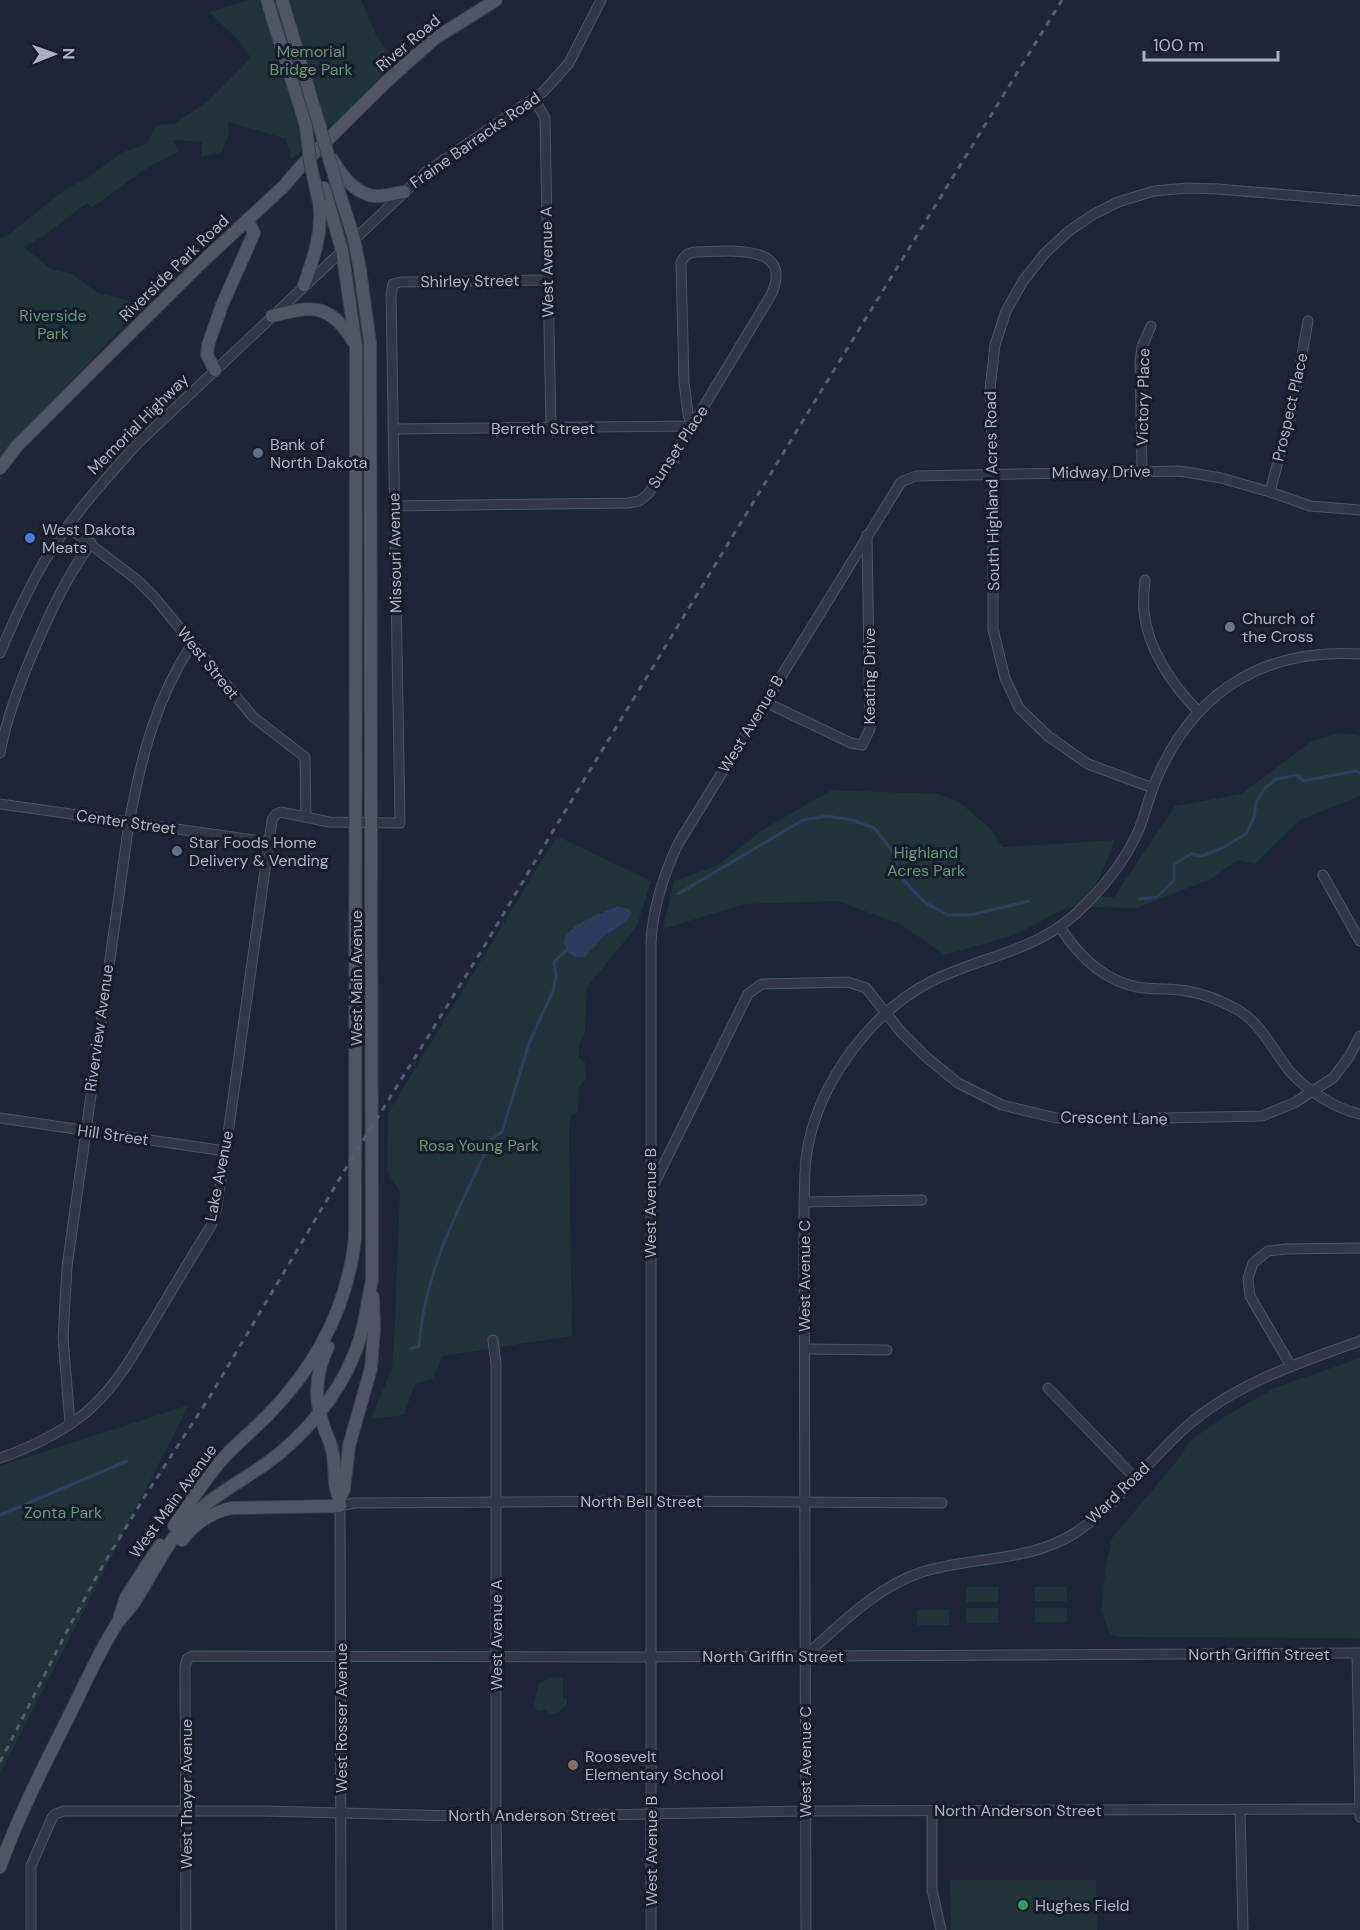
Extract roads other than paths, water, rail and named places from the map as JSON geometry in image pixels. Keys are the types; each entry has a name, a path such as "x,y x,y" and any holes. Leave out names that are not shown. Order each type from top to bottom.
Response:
{"main road":[{"path":"267,0 342,250"},
{"path":"282,0 354,239"},
{"name":"River Road","path":"374,94 434,39 496,0"},
{"name":"Riverside Park Road","path":"0,468 17,446 94,369 284,187 374,94"},
{"path":"304,285 321,223 306,126"},
{"path":"328,153 341,175 354,187 373,196 404,192"},
{"path":"215,370 207,355 208,345 222,305 254,233 247,220"},
{"name":"West Main Avenue","path":"119,1620 130,1610 175,1536 196,1511 277,1455 302,1432 320,1411 346,1372 355,1353 372,1280 370,343 354,239"},
{"name":"West Main Avenue","path":"0,1867 38,1778 119,1620 122,1605 136,1580 213,1469 291,1390 312,1361 336,1316 353,1255 356,1213 356,346 342,250"},
{"path":"272,316 304,309 328,313 345,328 356,346"},
{"path":"340,1502 333,1454 320,1411 317,1392 319,1369 350,1297 353,1255"},
{"path":"340,1502 344,1490 349,1446 371,1368 374,1330 372,1280"},
{"path":"142,1590 188,1531 217,1511 232,1508 340,1502"}],"street":[{"name":"Fraine Barracks Road","path":"354,239 404,192 447,157 550,86 569,63 601,0"},
{"name":"West Avenue A","path":"534,99 545,118 550,428"},
{"name":"South Highland Acres Road","path":"1153,788 1088,764 1048,736 1019,708 1005,678 993,629 993,474 990,389 995,345 1006,311 1023,281 1045,253 1069,231 1094,214 1118,202 1154,191 1188,188 1360,201"},
{"name":"Memorial Highway","path":"0,653 30,586 68,527 99,485 136,445 354,239"},
{"name":"Sunset Place","path":"394,506 633,502 648,494 692,426 773,290 776,276 771,264 763,255 747,252 690,253 681,263 684,382 686,406 692,426"},
{"name":"Shirley Street","path":"393,284 548,280"},
{"name":"Missouri Avenue","path":"372,824 399,823 391,294 393,284"},
{"name":"Prospect Place","path":"1270,492 1294,399 1308,321"},
{"name":"Victory Place","path":"1142,471 1140,361 1142,347 1151,326"},
{"name":"Berreth Street","path":"393,429 692,426"},
{"name":"Midway Drive","path":"867,535 901,482 916,476 1142,471 1201,474 1270,492 1310,506 1360,510"},
{"name":"West Street","path":"68,527 146,588 252,717 305,757 306,816"},
{"name":"West Avenue B","path":"651,1930 650,1192 651,942 655,906 678,844 867,535"},
{"name":"Keating Drive","path":"765,702 851,743 862,745 870,729 867,535"},
{"path":"0,753 3,735 20,684 53,604 76,563 91,543"},
{"path":"1145,580 1144,613 1153,649 1184,697 1199,712"},
{"name":"Riverview Avenue","path":"70,1423 63,1338 66,1267 129,823 139,767 156,714 178,665 192,644"},
{"name":"West Avenue C","path":"806,1930 804,1202 807,1152 817,1113 834,1078 857,1041 902,999 934,980 1037,941 1085,906 1116,871 1139,828 1161,769 1179,738 1199,712 1226,688 1278,662 1320,653 1360,654"},
{"name":"Center Street","path":"0,804 268,842"},
{"path":"268,842 272,820 276,814 281,812 329,822 372,824"},
{"name":"Lake Avenue","path":"0,1458 21,1451 91,1408 129,1362 211,1226 216,1211 225,1151 268,842"},
{"path":"1323,875 1360,941"},
{"path":"1059,927 1072,946 1093,967 1114,979 1135,987 1187,991 1215,999 1240,1012 1264,1035 1298,1081 1337,1105 1360,1114"},
{"name":"Crescent Lane","path":"650,1192 748,994 762,984 848,982 866,988 901,1032 925,1056 958,1083 1002,1105 1056,1118 1262,1116 1294,1103 1334,1078 1360,1036"},
{"name":"Hill Street","path":"0,1118 225,1151"},
{"path":"804,1202 922,1200"},
{"path":"1291,1366 1250,1296 1248,1278 1253,1263 1268,1251 1360,1248"},
{"name":"West Avenue A","path":"493,1340 496,1364 495,1817 498,1930"},
{"name":"Ward Road","path":"805,1656 865,1604 912,1575 934,1569 1027,1554 1073,1534 1094,1518 1188,1426 1227,1398 1291,1366 1360,1341"},
{"path":"805,1349 887,1350"},
{"path":"1048,1388 1135,1479"},
{"name":"North Bell Street","path":"340,1502 942,1503"},
{"name":"West Rosser Avenue","path":"340,1502 341,1930"},
{"path":"1358,1653 1360,1817"},
{"name":"North Griffin Street","path":"188,1659 197,1656 651,1657 1358,1653"},
{"name":"West Thayer Avenue","path":"186,1930 185,1667 188,1659"},
{"path":"1240,1809 1242,1930"},
{"name":"North Anderson Street","path":"31,1930 31,1866 52,1818 55,1814 64,1811 341,1813 495,1817 806,1811 1360,1809"},
{"path":"932,1811 932,1890 941,1930"}],"water":[{"path":"618,906 629,909 632,913 627,921 602,938 585,957 577,957 569,952 564,941 572,929"}],"waterway":[{"path":"1139,899 1157,897 1174,880 1174,864 1191,854 1202,856 1222,848 1246,834 1254,817 1256,802 1265,788 1276,779 1298,775 1303,781 1355,771 1360,773"},
{"path":"678,894 803,820 827,816 852,820 874,828 891,849 903,879 924,902 948,915 970,915 1029,901"},
{"path":"410,1349 419,1346 428,1292 456,1214 492,1139 502,1132 529,1043 553,991 556,977 554,962 570,947"},
{"path":"0,1515 127,1461"}],"railway":[{"path":"0,1762 102,1567 209,1398 346,1168 482,950 815,401 1062,0"}],"place":[{"name":"Bank of North Dakota","path":"258,453"},
{"name":"West Dakota Meats","path":"30,538"},
{"name":"Church of the Cross","path":"1230,627"},
{"name":"Star Foods Home Delivery & Vending","path":"177,851"},
{"name":"Roosevelt Elementary School","path":"573,1765"},
{"name":"Hughes Field","path":"1023,1905"}],"park label":[{"name":"Memorial Bridge Park","path":"311,60"},
{"name":"Riverside Park","path":"53,324"},
{"name":"Highland Acres Park","path":"926,861"},
{"name":"Rosa Young Park","path":"479,1145"},
{"name":"Zonta Park","path":"63,1512"}]}
